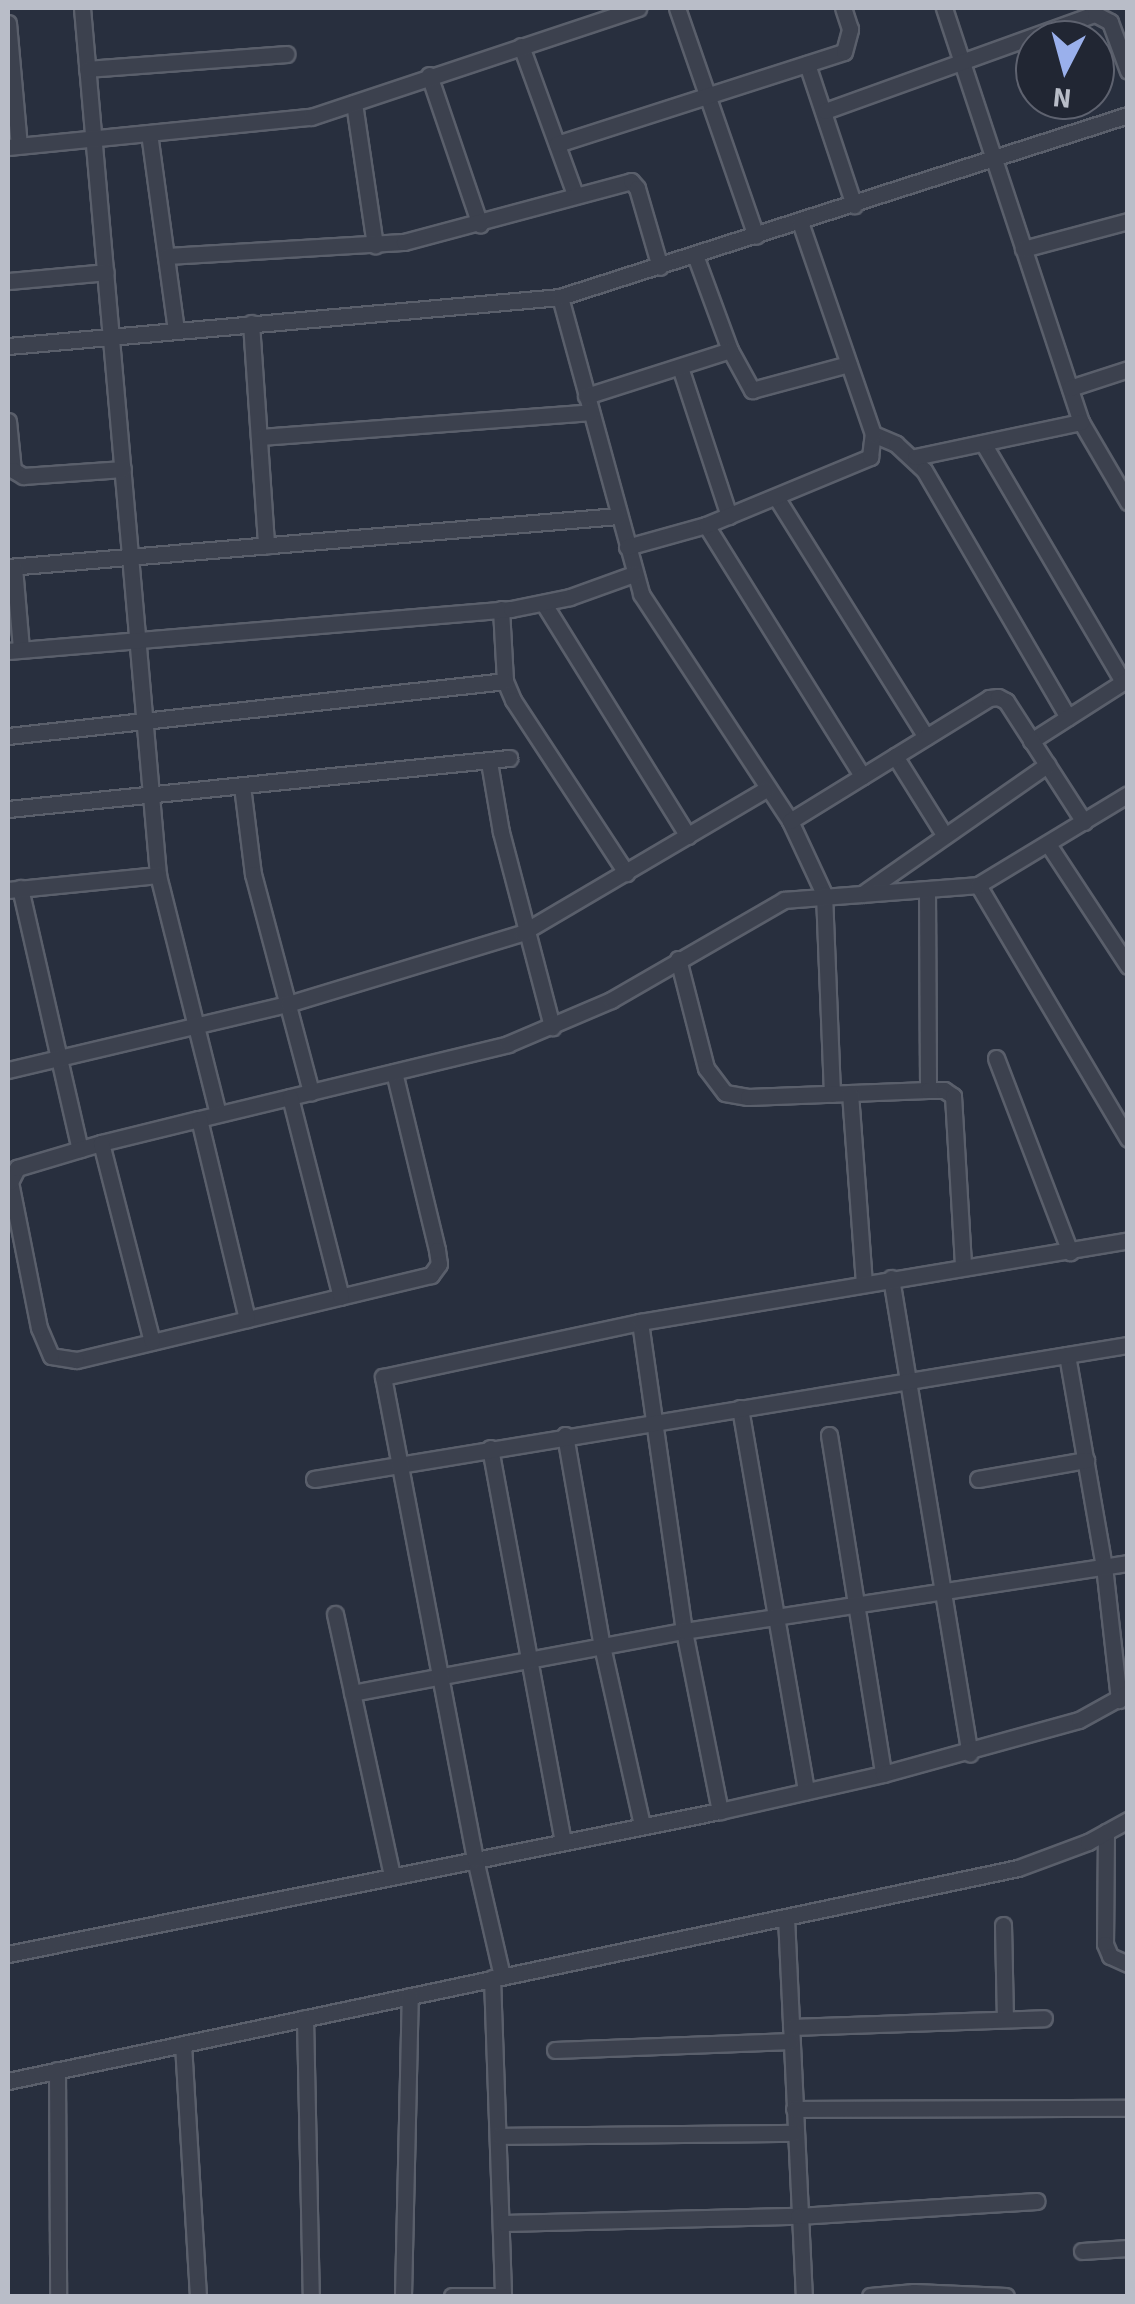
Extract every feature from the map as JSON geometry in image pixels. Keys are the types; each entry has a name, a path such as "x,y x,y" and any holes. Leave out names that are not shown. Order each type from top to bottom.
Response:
{"street":[{"path":"92,8 82,8 158,876 218,1114"},
{"path":"8,22 13,146 311,117 638,8"},
{"path":"677,8 756,236"},
{"path":"557,144 844,52 850,29 844,8"},
{"path":"944,8 1081,422 1126,497"},
{"path":"1079,20 1095,14 1106,20"},
{"path":"1115,32 1128,71"},
{"path":"826,111 1015,42"},
{"path":"522,46 575,194"},
{"path":"88,69 286,54"},
{"path":"806,64 826,111 854,205"},
{"path":"430,75 480,225"},
{"path":"354,102 376,245"},
{"path":"8,346 111,334 560,298 1128,115"},
{"path":"149,133 176,329"},
{"path":"166,256 376,245 480,225 575,194 631,181 637,188 660,266"},
{"path":"1023,249 1128,221"},
{"path":"627,547 706,525 863,463 874,449 873,434 800,222"},
{"path":"696,255 730,350 752,390 849,364"},
{"path":"8,282 106,272"},
{"path":"560,298 634,574 658,624 790,821 824,894 832,1094"},
{"path":"250,323 266,546"},
{"path":"261,437 588,404 730,350"},
{"path":"680,368 729,516"},
{"path":"1070,388 1128,368"},
{"path":"8,421 13,470 23,476 123,469"},
{"path":"915,457 1081,422"},
{"path":"873,434 915,457 1068,717"},
{"path":"982,442 1125,680 1032,740"},
{"path":"776,497 926,737"},
{"path":"618,516 11,567 14,650 138,636 544,604 634,574"},
{"path":"706,525 862,776"},
{"path":"544,604 688,836"},
{"path":"501,609 506,681 513,700 626,873"},
{"path":"8,736 145,724 506,681"},
{"path":"790,821 989,698 998,697 1006,701 1084,822"},
{"path":"895,756 944,836"},
{"path":"8,809 509,758"},
{"path":"489,762 501,832 530,929 552,1028"},
{"path":"862,894 1047,765"},
{"path":"242,786 247,848 311,1092"},
{"path":"8,1070 288,1004 433,963 530,929 766,789"},
{"path":"394,1072 439,1264 430,1276 76,1360 51,1356 44,1347 10,1182 18,1168 218,1114 508,1044 611,1000 770,906 824,894 927,891 978,885 1125,802"},
{"path":"1048,844 1128,966"},
{"path":"80,1149 14,889 158,876"},
{"path":"978,885 1125,1129"},
{"path":"927,891 928,1090"},
{"path":"678,959 696,1040 715,1084 725,1093 748,1097 944,1090 956,1104 963,1266"},
{"path":"996,1058 1070,1252"},
{"path":"850,1093 864,1283"},
{"path":"290,1097 342,1296"},
{"path":"199,1119 247,1320"},
{"path":"101,1144 152,1342"},
{"path":"452,2296 504,2296 497,1977 383,1377 640,1322 1128,1240"},
{"path":"891,1278 940,1592 970,1753"},
{"path":"640,1322 684,1631 720,1811"},
{"path":"314,1478 1128,1345"},
{"path":"8,1954 806,1792 970,1753 1079,1720 1123,1697 1067,1354"},
{"path":"740,1408 806,1792"},
{"path":"565,1435 602,1646 642,1826"},
{"path":"829,1435 883,1774"},
{"path":"490,1448 562,1841"},
{"path":"978,1480 1086,1460"},
{"path":"352,1693 684,1631 1128,1563"},
{"path":"335,1614 392,1876"},
{"path":"8,2081 1018,1868 1128,1820"},
{"path":"1106,1832 1105,1944 1110,1956 1128,1964"},
{"path":"786,1917 804,2296"},
{"path":"1002,1925 1005,2019"},
{"path":"403,2296 410,1996"},
{"path":"305,2018 311,2296"},
{"path":"555,2050 1044,2018"},
{"path":"183,2044 198,2296"},
{"path":"57,2070 58,2296"},
{"path":"794,2109 1128,2108"},
{"path":"499,2136 795,2134"},
{"path":"504,2224 798,2216 1037,2201"},
{"path":"1082,2252 1128,2248"},
{"path":"870,2296 914,2292 1006,2296"}]}
